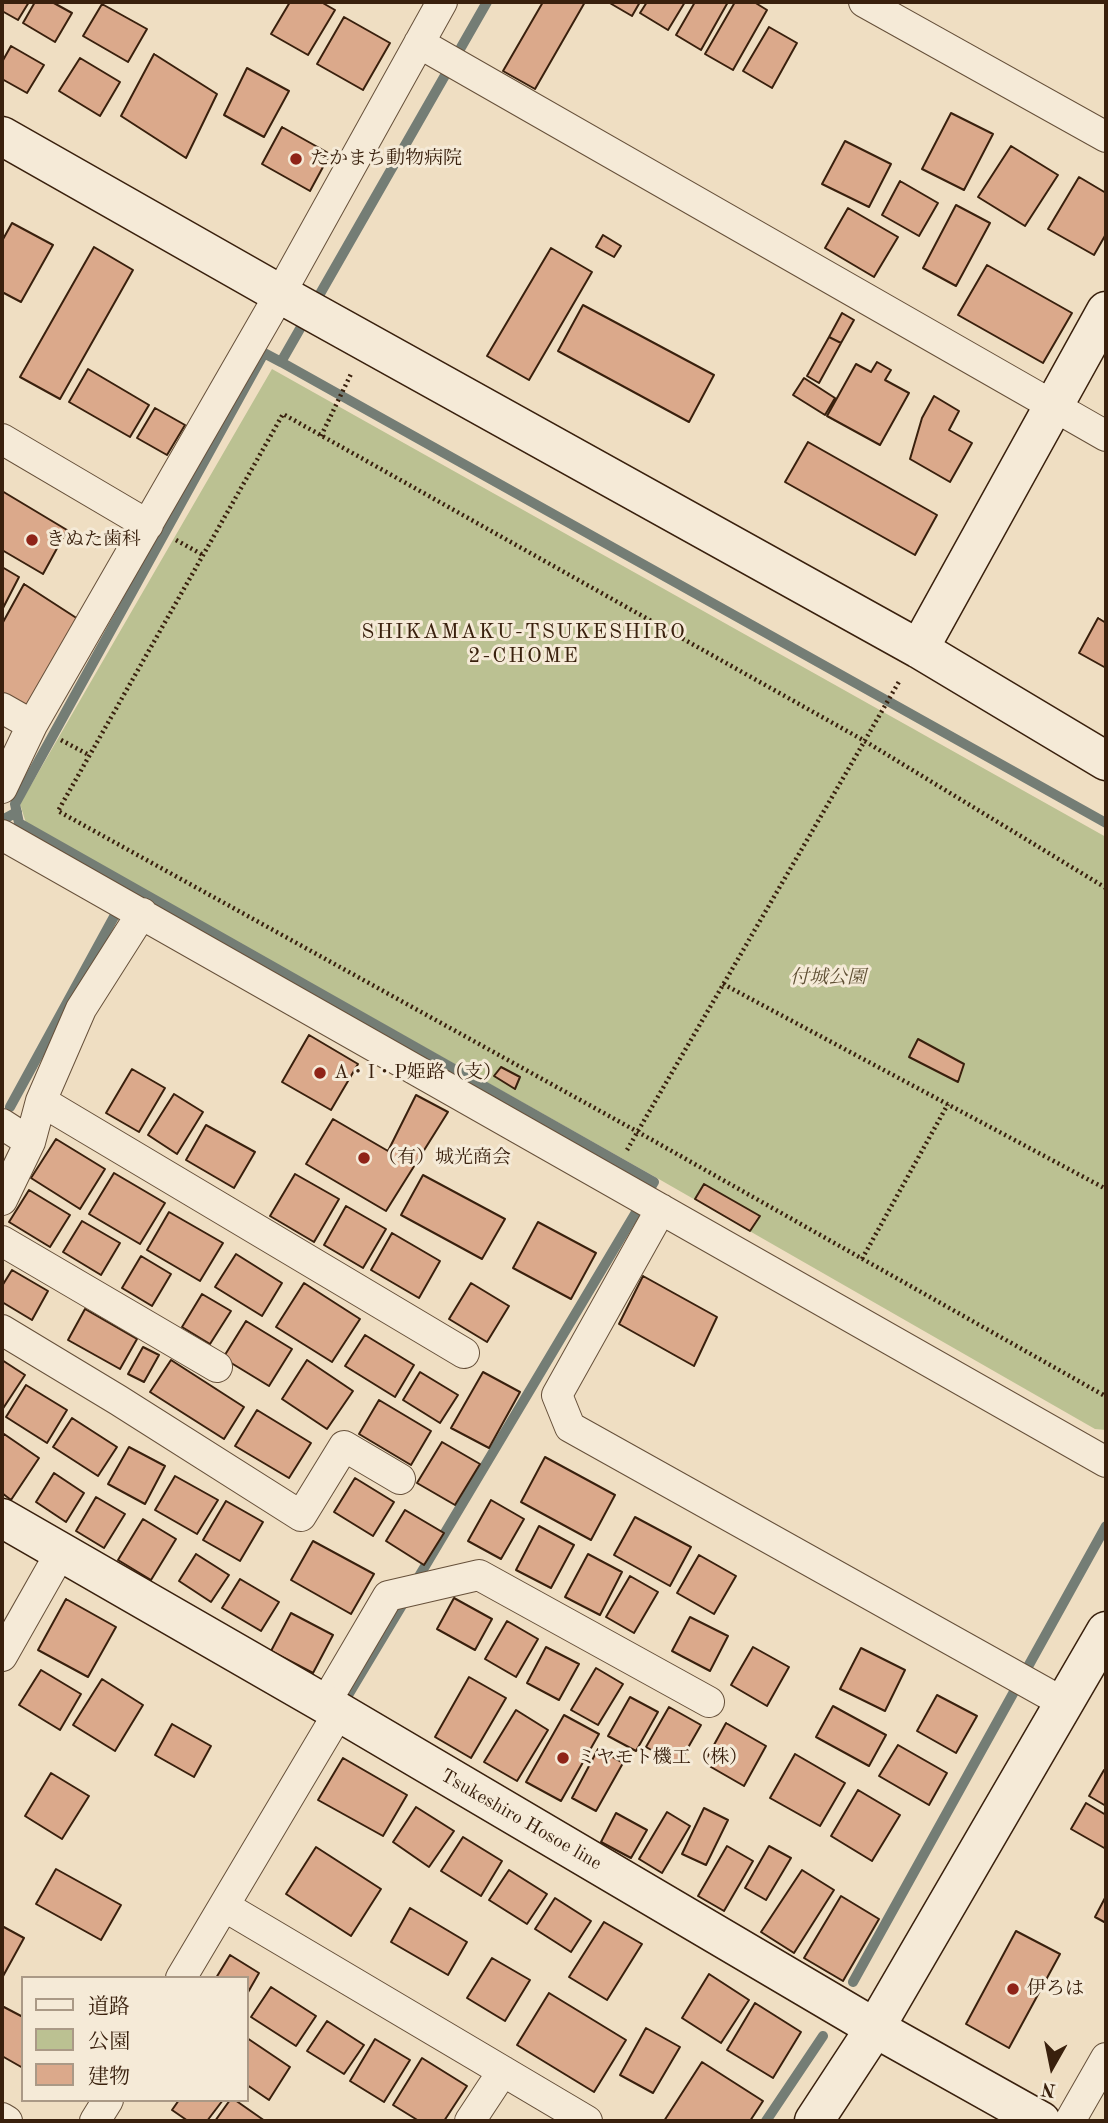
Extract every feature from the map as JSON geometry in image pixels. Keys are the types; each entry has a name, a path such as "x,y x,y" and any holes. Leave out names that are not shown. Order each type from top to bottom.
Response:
{"street":[{"path":"864,2 1106,136"},
{"path":"2,788 32,725 280,294 419,43 433,5"},
{"path":"419,43 1106,436"},
{"path":"2,136 280,294 919,649 1106,761"},
{"path":"919,649 1106,311"},
{"path":"2,439 148,525"},
{"path":"2,708 32,725"},
{"path":"2,835 1106,1462"},
{"path":"2,1200 30,1142 41,1101 81,1009 142,913"},
{"path":"41,1101 464,1353"},
{"path":"2,1124 30,1142"},
{"path":"661,1209 557,1395 570,1427 1064,1703"},
{"path":"2,1241 217,1367"},
{"path":"2,1330 301,1516 344,1446 400,1479"},
{"name":"Tsukeshiro Hosoe line","path":"2,1518 875,2028 1041,2121"},
{"path":"2,1656 61,1552"},
{"path":"182,1976 224,1906 331,1709 388,1596 479,1575 709,1702"},
{"path":"814,2121 875,2028 1106,1631"},
{"path":"224,1906 587,2121"},
{"path":"1070,2121 1106,2058"},
{"path":"470,2121 503,2071"},
{"path":"95,2121 107,2102"},
{"path":"2,2118 7,2121"}],"path":[{"path":"321,436 367,342"},
{"path":"1106,888 863,740 283,414 58,811 638,1132 1105,1396 1106,1393"},
{"path":"638,1132 863,740 919,649"},
{"path":"723,984 1106,1189"},
{"path":"862,1259 948,1104"}],"green space":[{"name":"付城公園","path":"272,369 1106,837 1106,1430 1095,1429 657,1178 26,823 20,804"}],"building":[{"path":"2,2 29,2 18,20 2,11"},
{"path":"35,2 52,2 72,13 55,42 23,23"},
{"path":"290,2 321,2 335,10 308,55 271,34"},
{"path":"543,2 585,2 535,89 503,71"},
{"path":"608,2 640,2 632,16"},
{"path":"647,2 685,2 668,30 640,13"},
{"path":"695,2 728,2 701,50 676,35"},
{"path":"735,2 754,2 767,10 733,70 705,54"},
{"path":"102,4 147,29 128,62 83,36"},
{"path":"344,17 390,43 363,90 317,64"},
{"path":"769,27 797,43 772,88 743,71"},
{"path":"11,46 44,65 27,93 2,79 2,62"},
{"path":"154,54 217,94 186,158 121,116"},
{"path":"80,58 120,82 100,116 59,91"},
{"path":"247,68 289,91 264,137 224,115"},
{"path":"951,113 993,134 964,190 922,169"},
{"name":"たかまち動物病院","path":"282,127 330,154 310,191 262,164"},
{"path":"845,141 891,164 869,207 822,184"},
{"path":"1011,146 1058,175 1025,226 978,197"},
{"path":"1079,177 1106,193 1106,234 1094,255 1048,229"},
{"path":"900,181 938,203 919,236 882,215"},
{"path":"956,205 990,223 956,286 923,268"},
{"path":"848,208 898,237 874,277 825,248"},
{"path":"12,223 53,245 21,302 2,292 2,241"},
{"path":"603,235 621,246 614,257 596,247"},
{"path":"94,247 133,270 60,399 20,377"},
{"path":"551,248 592,272 529,380 487,356"},
{"path":"987,265 1072,313 1043,363 958,315"},
{"path":"583,305 714,375 689,422 558,351"},
{"path":"842,313 854,320 841,343 829,337"},
{"path":"829,337 841,343 819,383 807,376"},
{"path":"877,362 891,370 885,380 909,393 880,445 827,416 856,364 871,372"},
{"path":"88,369 149,405 130,437 69,402"},
{"path":"804,378 835,398 825,415 793,395"},
{"path":"934,396 959,411 949,430 972,443 950,482 910,459 922,418"},
{"path":"155,408 185,425 167,455 137,438"},
{"path":"808,442 937,515 915,555 785,482"},
{"name":"きぬた歯科","path":"2,491 67,530 43,574 2,550"},
{"path":"2,567 19,577 2,610"},
{"path":"24,584 78,619 27,709 2,694 2,624"},
{"path":"1098,618 1106,623 1106,668 1079,653"},
{"name":"A・I・P姫路（支）","path":"309,1035 358,1064 331,1110 282,1082"},
{"path":"918,1039 964,1064 958,1082 909,1057"},
{"path":"501,1067 520,1077 515,1089 494,1076"},
{"path":"132,1069 165,1088 139,1132 106,1113"},
{"path":"174,1094 203,1112 177,1154 148,1135"},
{"name":"（有）城光商会","path":"416,1095 448,1112 386,1211 306,1164 333,1119 388,1151"},
{"path":"206,1125 255,1152 234,1188 186,1160"},
{"path":"56,1139 105,1169 80,1209 31,1178"},
{"path":"114,1173 165,1203 140,1244 89,1214"},
{"path":"295,1174 339,1199 314,1242 270,1216"},
{"path":"423,1175 505,1219 482,1259 401,1215"},
{"path":"704,1184 760,1216 750,1231 695,1199"},
{"path":"29,1190 70,1215 50,1247 9,1222"},
{"path":"346,1206 386,1229 363,1268 324,1245"},
{"path":"169,1212 223,1243 200,1281 147,1250"},
{"path":"82,1221 120,1243 101,1275 63,1252"},
{"path":"538,1222 596,1253 571,1299 513,1268"},
{"path":"392,1233 440,1261 419,1298 371,1270"},
{"path":"236,1254 282,1283 262,1316 215,1287"},
{"path":"141,1256 171,1274 152,1306 122,1288"},
{"path":"12,1270 48,1291 32,1320 2,1302 2,1286"},
{"path":"643,1276 717,1317 694,1366 619,1324"},
{"path":"304,1283 360,1319 332,1362 276,1327"},
{"path":"471,1283 509,1306 487,1342 449,1319"},
{"path":"202,1294 231,1311 210,1344 182,1327"},
{"path":"85,1309 137,1339 120,1369 68,1340"},
{"path":"246,1321 292,1349 269,1386 223,1358"},
{"path":"365,1335 414,1365 395,1397 345,1366"},
{"path":"143,1347 159,1355 144,1382 128,1374"},
{"path":"2,1360 25,1375 2,1410"},
{"path":"171,1360 244,1407 224,1439 150,1392"},
{"path":"307,1360 353,1391 327,1429 282,1399"},
{"path":"420,1372 458,1395 440,1423 403,1400"},
{"path":"483,1372 520,1392 489,1448 451,1428"},
{"path":"26,1385 67,1410 47,1443 6,1417"},
{"path":"379,1400 431,1431 411,1465 359,1434"},
{"path":"257,1410 311,1443 289,1478 235,1446"},
{"path":"72,1418 117,1447 98,1476 53,1447"},
{"path":"4,1434 39,1458 11,1500 2,1493"},
{"path":"442,1442 480,1464 455,1505 417,1483"},
{"path":"129,1447 165,1466 145,1504 108,1484"},
{"path":"545,1457 615,1495 591,1540 521,1502"},
{"path":"54,1473 84,1493 66,1522 36,1502"},
{"path":"175,1476 218,1500 197,1534 155,1510"},
{"path":"355,1478 394,1502 373,1536 334,1512"},
{"path":"96,1497 125,1514 104,1548 76,1531"},
{"path":"491,1500 524,1519 501,1559 468,1541"},
{"path":"226,1501 263,1522 240,1561 203,1540"},
{"path":"405,1510 444,1533 424,1565 386,1541"},
{"path":"635,1517 691,1547 670,1586 614,1555"},
{"path":"143,1519 176,1539 151,1580 118,1560"},
{"path":"539,1526 574,1545 551,1588 516,1570"},
{"path":"313,1541 374,1574 351,1614 291,1580"},
{"path":"196,1554 229,1575 211,1602 179,1581"},
{"path":"588,1554 622,1572 600,1615 565,1597"},
{"path":"699,1555 736,1576 714,1614 677,1593"},
{"path":"630,1576 658,1592 634,1633 606,1617"},
{"path":"240,1579 279,1602 261,1631 222,1608"},
{"path":"454,1598 492,1619 475,1650 437,1629"},
{"path":"66,1599 116,1627 88,1677 38,1650"},
{"path":"291,1613 333,1635 313,1673 271,1651"},
{"path":"690,1617 728,1636 710,1671 672,1651"},
{"path":"507,1621 538,1639 516,1677 485,1659"},
{"path":"546,1647 579,1664 559,1700 527,1683"},
{"path":"753,1647 789,1667 767,1706 731,1685"},
{"path":"861,1648 905,1670 885,1711 840,1689"},
{"path":"596,1668 623,1684 598,1725 571,1710"},
{"path":"41,1670 81,1694 60,1730 19,1705"},
{"path":"469,1677 506,1698 471,1758 435,1737"},
{"path":"102,1679 143,1705 115,1751 73,1725"},
{"path":"937,1695 977,1716 956,1753 917,1731"},
{"path":"630,1697 658,1712 636,1751 608,1736"},
{"path":"833,1706 886,1735 869,1766 816,1737"},
{"path":"669,1707 701,1725 678,1765 646,1747"},
{"path":"516,1710 548,1730 517,1781 484,1762"},
{"name":"ミヤモト機工（株）","path":"564,1715 599,1734 561,1801 526,1782"},
{"path":"726,1723 766,1746 744,1786 704,1763"},
{"path":"172,1724 211,1746 194,1777 155,1755"},
{"path":"898,1745 947,1773 929,1805 879,1776"},
{"path":"598,1749 623,1763 596,1811 572,1798"},
{"path":"795,1754 845,1783 820,1826 770,1798"},
{"path":"343,1758 407,1795 383,1836 318,1800"},
{"path":"1104,1770 1106,1771 1106,1806 1089,1796"},
{"path":"51,1773 89,1796 62,1839 25,1816"},
{"path":"858,1790 900,1815 872,1861 831,1836"},
{"path":"1086,1803 1106,1815 1106,1849 1071,1829"},
{"path":"416,1807 454,1831 429,1867 393,1842"},
{"path":"704,1808 728,1820 706,1865 682,1854"},
{"path":"667,1812 690,1826 662,1873 639,1859"},
{"path":"616,1813 647,1830 631,1858 601,1842"},
{"path":"463,1837 502,1861 481,1896 441,1871"},
{"path":"727,1846 753,1861 724,1911 698,1896"},
{"path":"769,1846 791,1858 766,1900 745,1888"},
{"path":"316,1847 381,1889 351,1936 286,1894"},
{"path":"56,1869 121,1905 101,1940 36,1904"},
{"path":"509,1870 547,1894 527,1924 489,1900"},
{"path":"802,1870 834,1890 794,1953 761,1932"},
{"path":"841,1896 879,1919 843,1981 804,1958"},
{"path":"1106,1896 1106,1923 1095,1917"},
{"path":"555,1898 591,1921 571,1952 535,1929"},
{"path":"410,1908 467,1942 448,1975 391,1942"},
{"path":"604,1922 642,1944 607,2000 569,1977"},
{"path":"2,1926 24,1938 2,1978"},
{"name":"伊ろは","path":"1016,1931 1060,1954 1009,2048 966,2024"},
{"path":"230,1955 259,1973 248,1992 248,1976 217,1976"},
{"path":"492,1958 530,1980 505,2021 467,1998"},
{"path":"709,1974 749,2000 721,2043 682,2018"},
{"path":"271,1987 316,2016 296,2046 251,2017"},
{"path":"549,1993 626,2040 594,2092 517,2045"},
{"path":"755,2003 801,2032 773,2078 727,2050"},
{"path":"2,2006 21,2016 21,2067 2,2056"},
{"path":"327,2021 364,2045 344,2074 307,2051"},
{"path":"646,2028 680,2047 653,2093 620,2075"},
{"path":"248,2039 290,2067 269,2100 248,2086"},
{"path":"375,2039 410,2060 384,2102 350,2081"},
{"path":"422,2058 467,2086 444,2121 419,2121 393,2105"},
{"path":"702,2062 763,2101 750,2121 664,2121"},
{"path":"178,2102 221,2102 207,2121 188,2121 172,2110"},
{"path":"229,2102 238,2102 265,2121 215,2121"}],"waterway":[{"path":"487,2 281,362 1106,823"},
{"path":"281,362 264,353 15,804 19,823 654,1182 415,1583"},
{"path":"2,820 17,812"},
{"path":"10,1107 121,904"},
{"path":"853,1982 1106,1526"},
{"path":"347,1697 407,1597"},
{"path":"766,2121 823,2036"}],"place":[{"name":"たかまち動物病院","path":"296,159"},
{"name":"きぬた歯科","path":"32,540"},
{"name":"A・I・P姫路（支）","path":"320,1073"},
{"name":"（有）城光商会","path":"364,1158"},
{"name":"ミヤモト機工（株）","path":"563,1758"},
{"name":"伊ろは","path":"1013,1989"}],"district":[{"name":"SHIKAMAKU-TSUKESHIRO 2-CHOME","path":"524,644"}]}
